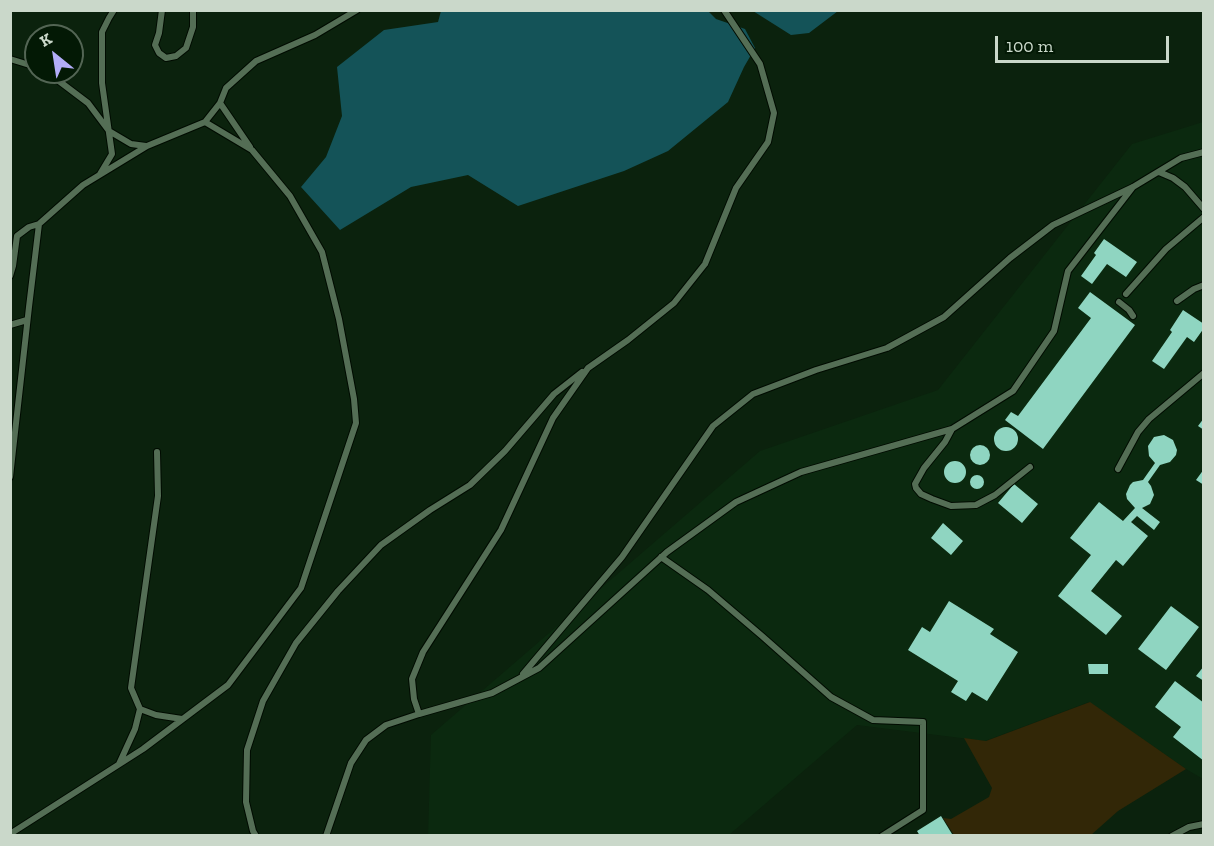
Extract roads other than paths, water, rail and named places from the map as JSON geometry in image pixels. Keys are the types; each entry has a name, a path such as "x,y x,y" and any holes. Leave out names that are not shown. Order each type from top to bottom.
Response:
{"lane":[{"path":"99,174 111,154 102,83 102,32 114,10"},
{"path":"162,10 155,45 159,53 166,58 176,56 186,48 193,27 193,10"},
{"path":"10,276 17,236 39,224 83,185 147,146 205,122 220,103 226,88 256,61 315,35 357,10"},
{"path":"256,836 246,802 247,750 263,701 297,643 338,591 381,545 470,485 505,451 554,394 674,303 705,264 736,188 768,142 774,113 760,64 723,10"},
{"path":"63,84 88,103 109,130 131,144 147,146"},
{"path":"10,834 143,749 228,685 301,588 356,423 354,399 339,319 322,252 290,196 252,150 220,103"},
{"path":"205,122 252,150"},
{"path":"520,678 622,557 713,426 753,394 816,370 887,348 944,317 1010,258 1053,225 1133,187 1181,158 1203,152"},
{"path":"1159,172 1185,187 1203,209"},
{"path":"326,836 351,763 366,740 386,726 492,693 539,668 661,557 736,502 801,472 952,429 1013,391 1054,332 1068,271 1133,187"},
{"path":"1125,294 1166,249 1203,218"},
{"path":"10,477 39,224"},
{"path":"1177,301 1194,289 1203,286"},
{"path":"1119,302 1130,310 1133,316"},
{"path":"10,325 27,320"},
{"path":"419,714 414,699 412,679 423,652 501,530 553,417 588,368"},
{"path":"1118,469 1143,426 1203,373"},
{"path":"952,429 915,484 921,494 951,506 976,505 995,495 1030,467"},
{"path":"118,765 135,729 140,709 131,688 158,496 157,452"},
{"path":"661,557 708,590 831,698 873,720 923,722 923,810 882,836"},
{"path":"140,709 156,715 182,719"},
{"path":"1172,836 1189,827 1203,824"}],"water":[{"path":"441,11 708,11 716,19 745,29 755,48 728,102 668,151 624,171 518,206 468,175 411,187 340,230 301,187 326,157 342,116 337,67 384,30 438,22"},
{"path":"753,11 838,11 809,33 791,35"}]}
